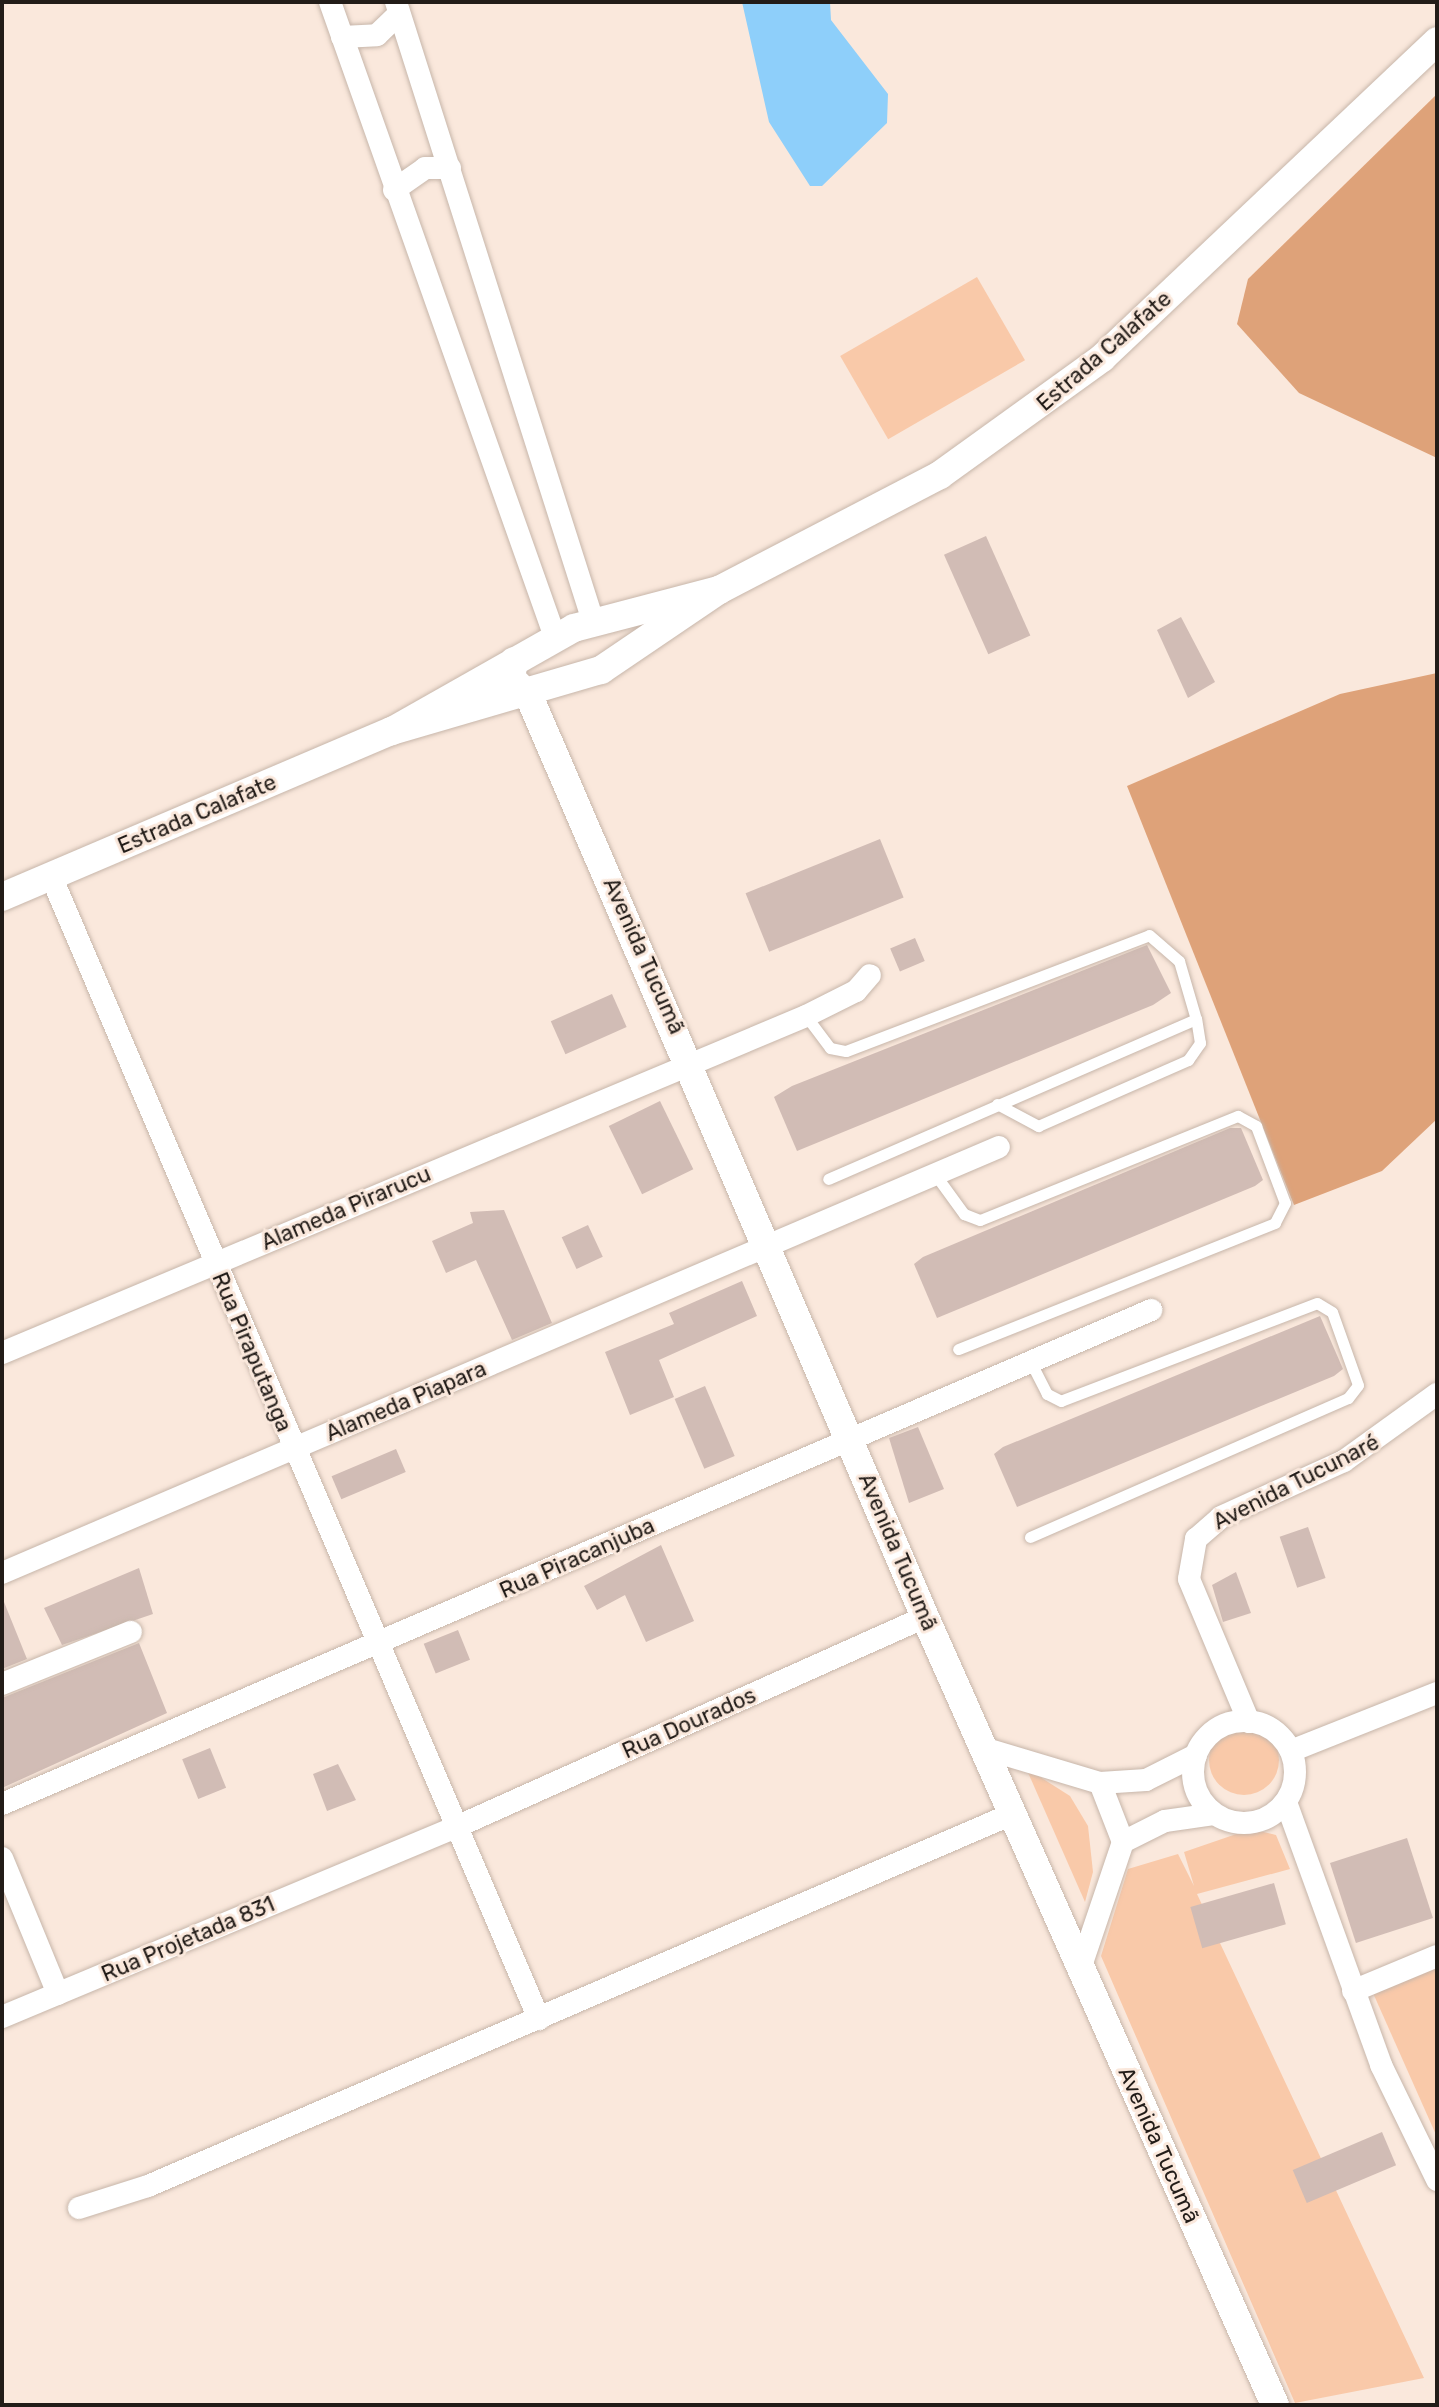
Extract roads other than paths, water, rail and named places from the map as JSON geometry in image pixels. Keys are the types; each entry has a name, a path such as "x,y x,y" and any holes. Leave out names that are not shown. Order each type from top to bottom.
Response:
{"street":[{"path":"330,2 394,190 555,637"},
{"path":"342,37 377,35 397,8"},
{"path":"397,8 606,616 634,625 627,655"},
{"name":"Estrada Calafate","path":"392,731 529,696 627,655 719,590 940,475 1033,412 1102,358 1437,41"},
{"path":"394,190 425,168 450,168"},
{"name":"Estrada Calafate","path":"2,897 392,731 555,637 606,616 719,590"},
{"name":"Avenida Tucumã","path":"514,661 511,678 529,696 690,1062 925,1617 1275,2405"},
{"name":"Rua Piraputanga","path":"51,876 454,1828 539,2019"},
{"path":"690,1062 806,1016 856,991 870,975"},
{"name":"Alameda Pirarucu","path":"2,1353 690,1062"},
{"name":"Alameda Piapara","path":"2,1573 937,1177 999,1147"},
{"name":"Rua Piracanjuba","path":"2,1804 377,1646 1151,1310"},
{"name":"Avenida Tucunaré","path":"1249,1722 1189,1579 1196,1539 1221,1517 1344,1461 1437,1394"},
{"name":"Rua Dourados","path":"454,1828 925,1617"},
{"path":"2,1684 131,1632"},
{"path":"1291,1751 1437,1693"},
{"path":"983,1748 1100,1783 1146,1780 1196,1755 1223,1726 1249,1722 1274,1730 1291,1751 1295,1777 1286,1802 1253,1823 1214,1814 1165,1821 1123,1842"},
{"path":"1196,1755 1197,1794 1214,1814"},
{"path":"1080,1969 1123,1842 1100,1783"},
{"path":"1286,1802 1353,1991 1437,2180"},
{"path":"79,2208 148,2186 1012,1814"},
{"name":"Rua Projetada 831","path":"2,2017 454,1828"},
{"path":"2,1858 58,1994"},
{"path":"1353,1991 1437,1956"}],"lane":[{"path":"806,1016 830,1048 846,1051 1149,935 1179,961 1200,1043 1188,1060 1038,1126 997,1104"},
{"path":"828,1179 1196,1019"},
{"path":"937,1177 964,1214 980,1220 1238,1116 1256,1126 1285,1203 1275,1223 958,1349"},
{"path":"1030,1537 1348,1398 1358,1385 1332,1312 1317,1303 1061,1401 1047,1394 1031,1362"}],"water":[{"path":"742,2 830,2 831,20 888,94 887,123 822,186 810,186 769,122"}]}
